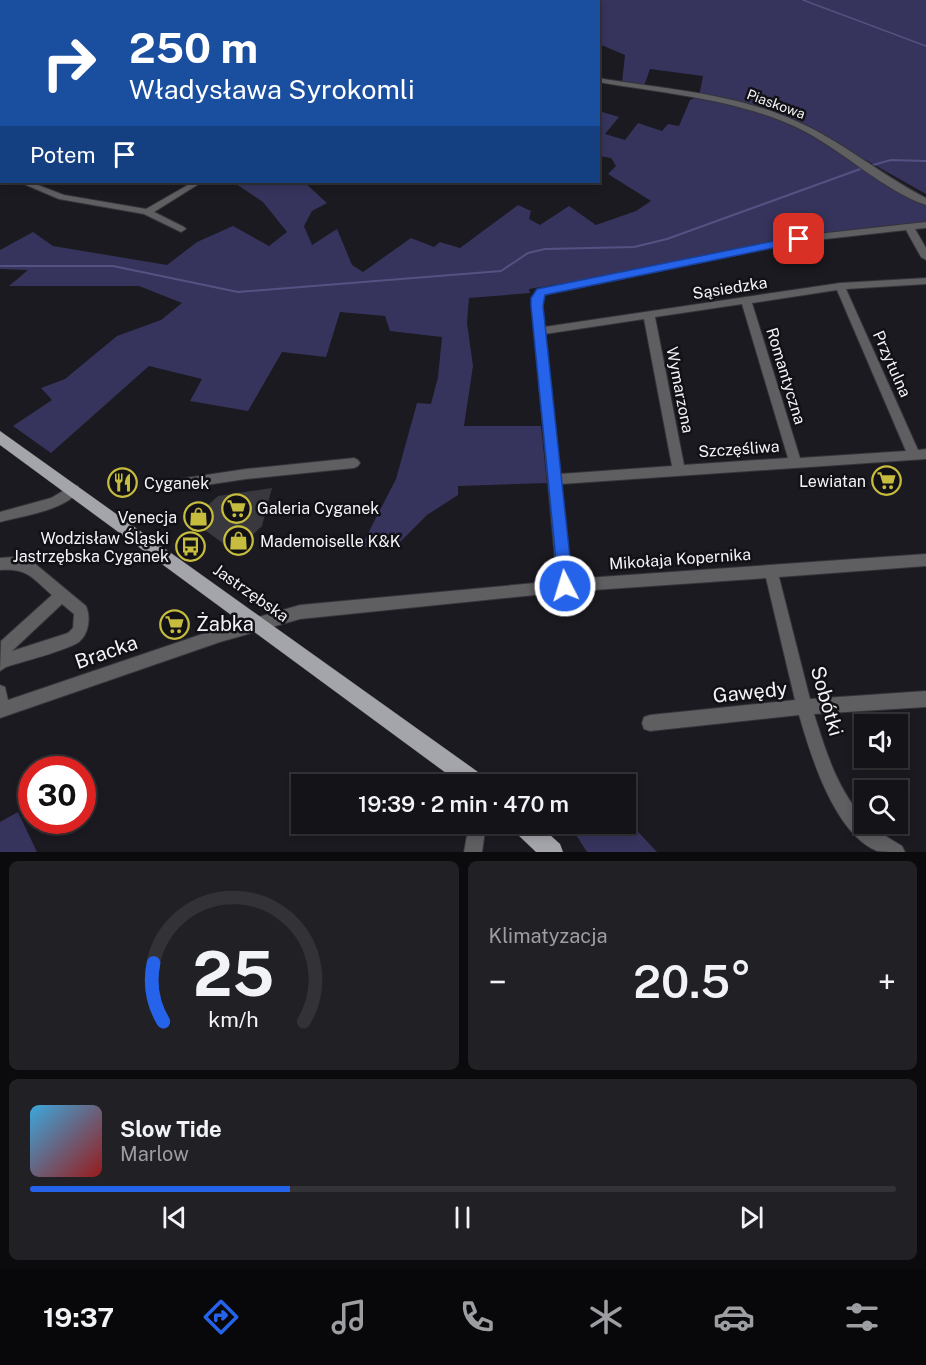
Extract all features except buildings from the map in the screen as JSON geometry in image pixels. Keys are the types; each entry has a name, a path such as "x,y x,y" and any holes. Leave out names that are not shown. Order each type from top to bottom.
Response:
{"main road":[{"name":"Jastrzębska","path":"0,437 464,774"},
{"path":"533,834 552,852"}],"street":[{"name":"Piaskowa","path":"600,80 733,102 762,110 810,131 926,202"},
{"path":"26,183 62,197 147,212 181,229"},
{"path":"147,212 196,183"},
{"path":"565,586 537,298 541,292 555,287 799,239 926,225"},
{"path":"909,227 926,257"},
{"name":"Sąsiedzka","path":"540,331 840,286 926,281"},
{"name":"Przytulna","path":"840,286 920,454"},
{"name":"Romantyczna","path":"746,300 795,462"},
{"name":"Wymarzona","path":"649,316 679,470"},
{"name":"Szczęśliwa","path":"555,479 920,454"},
{"path":"166,486 246,474 354,463"},
{"path":"0,517 55,502 73,490"},
{"name":"Mikołaja Kopernika","path":"260,624 300,612 340,607 565,586 926,560"},
{"path":"0,564 13,562 28,566 81,611 80,631 73,638 0,663 3,643 62,595"},
{"name":"Sobótki","path":"771,571 805,707 836,793 855,820 882,846 896,852"},
{"name":"Bracka","path":"1,710 220,635 260,624"},
{"path":"0,692 1,710"},
{"name":"Gawędy","path":"650,723 805,707 926,699"},
{"path":"473,852 476,834"}],"shaded area":[{"path":"600,0 926,0 926,194 864,159 858,162 906,196 926,205 926,222 790,238 627,273 529,289 530,293 469,298 467,323 473,366 464,426 541,426 547,483 458,486 458,495 427,515 396,546 361,547 396,479 417,403 431,404 438,377 442,337 390,331 385,316 340,312 326,357 282,352 248,411 190,401 202,379 149,366 51,453 13,426 52,400 41,388 65,379 117,336 161,320 182,303 139,286 9,286 28,270 0,269 0,250 33,232 53,246 167,265 197,242 233,226 269,246 287,232 263,202 234,183 305,183 327,203 312,211 304,226 312,245 337,229 352,265 363,272 411,238 434,247 440,242 460,248 518,205 531,211 529,219 540,225 569,206 596,225 636,211 651,201 608,174 616,166 611,158 600,156 600,111 619,117 605,134 625,140 638,123 662,131 668,124 679,126 690,100 699,96 703,76 650,69 644,86 622,83 625,55 600,44"},
{"path":"18,812 18,834 28,834 37,852 0,852 0,822"},
{"path":"636,830 657,852 587,852 575,834 636,834"}],"waterway":[{"path":"803,0 926,46"},
{"path":"873,165 891,160 926,161"},
{"path":"0,266 113,266 238,292 501,271 528,253 545,249 634,247 667,239 863,168"}],"place":[{"name":"Lewiatan","path":"887,481"},
{"name":"Cyganek","path":"123,483"},
{"name":"Galeria Cyganek","path":"236,508"},
{"name":"Venecja","path":"198,517"},
{"name":"Mademoiselle K&K","path":"239,541"},
{"name":"Wodzisław Śląski Jastrzębska Cyganek","path":"190,547"},
{"name":"Żabka","path":"175,624"}],"route":[{"path":"565,586 537,306 537,298 541,292 577,282 644,272 799,239"}]}
